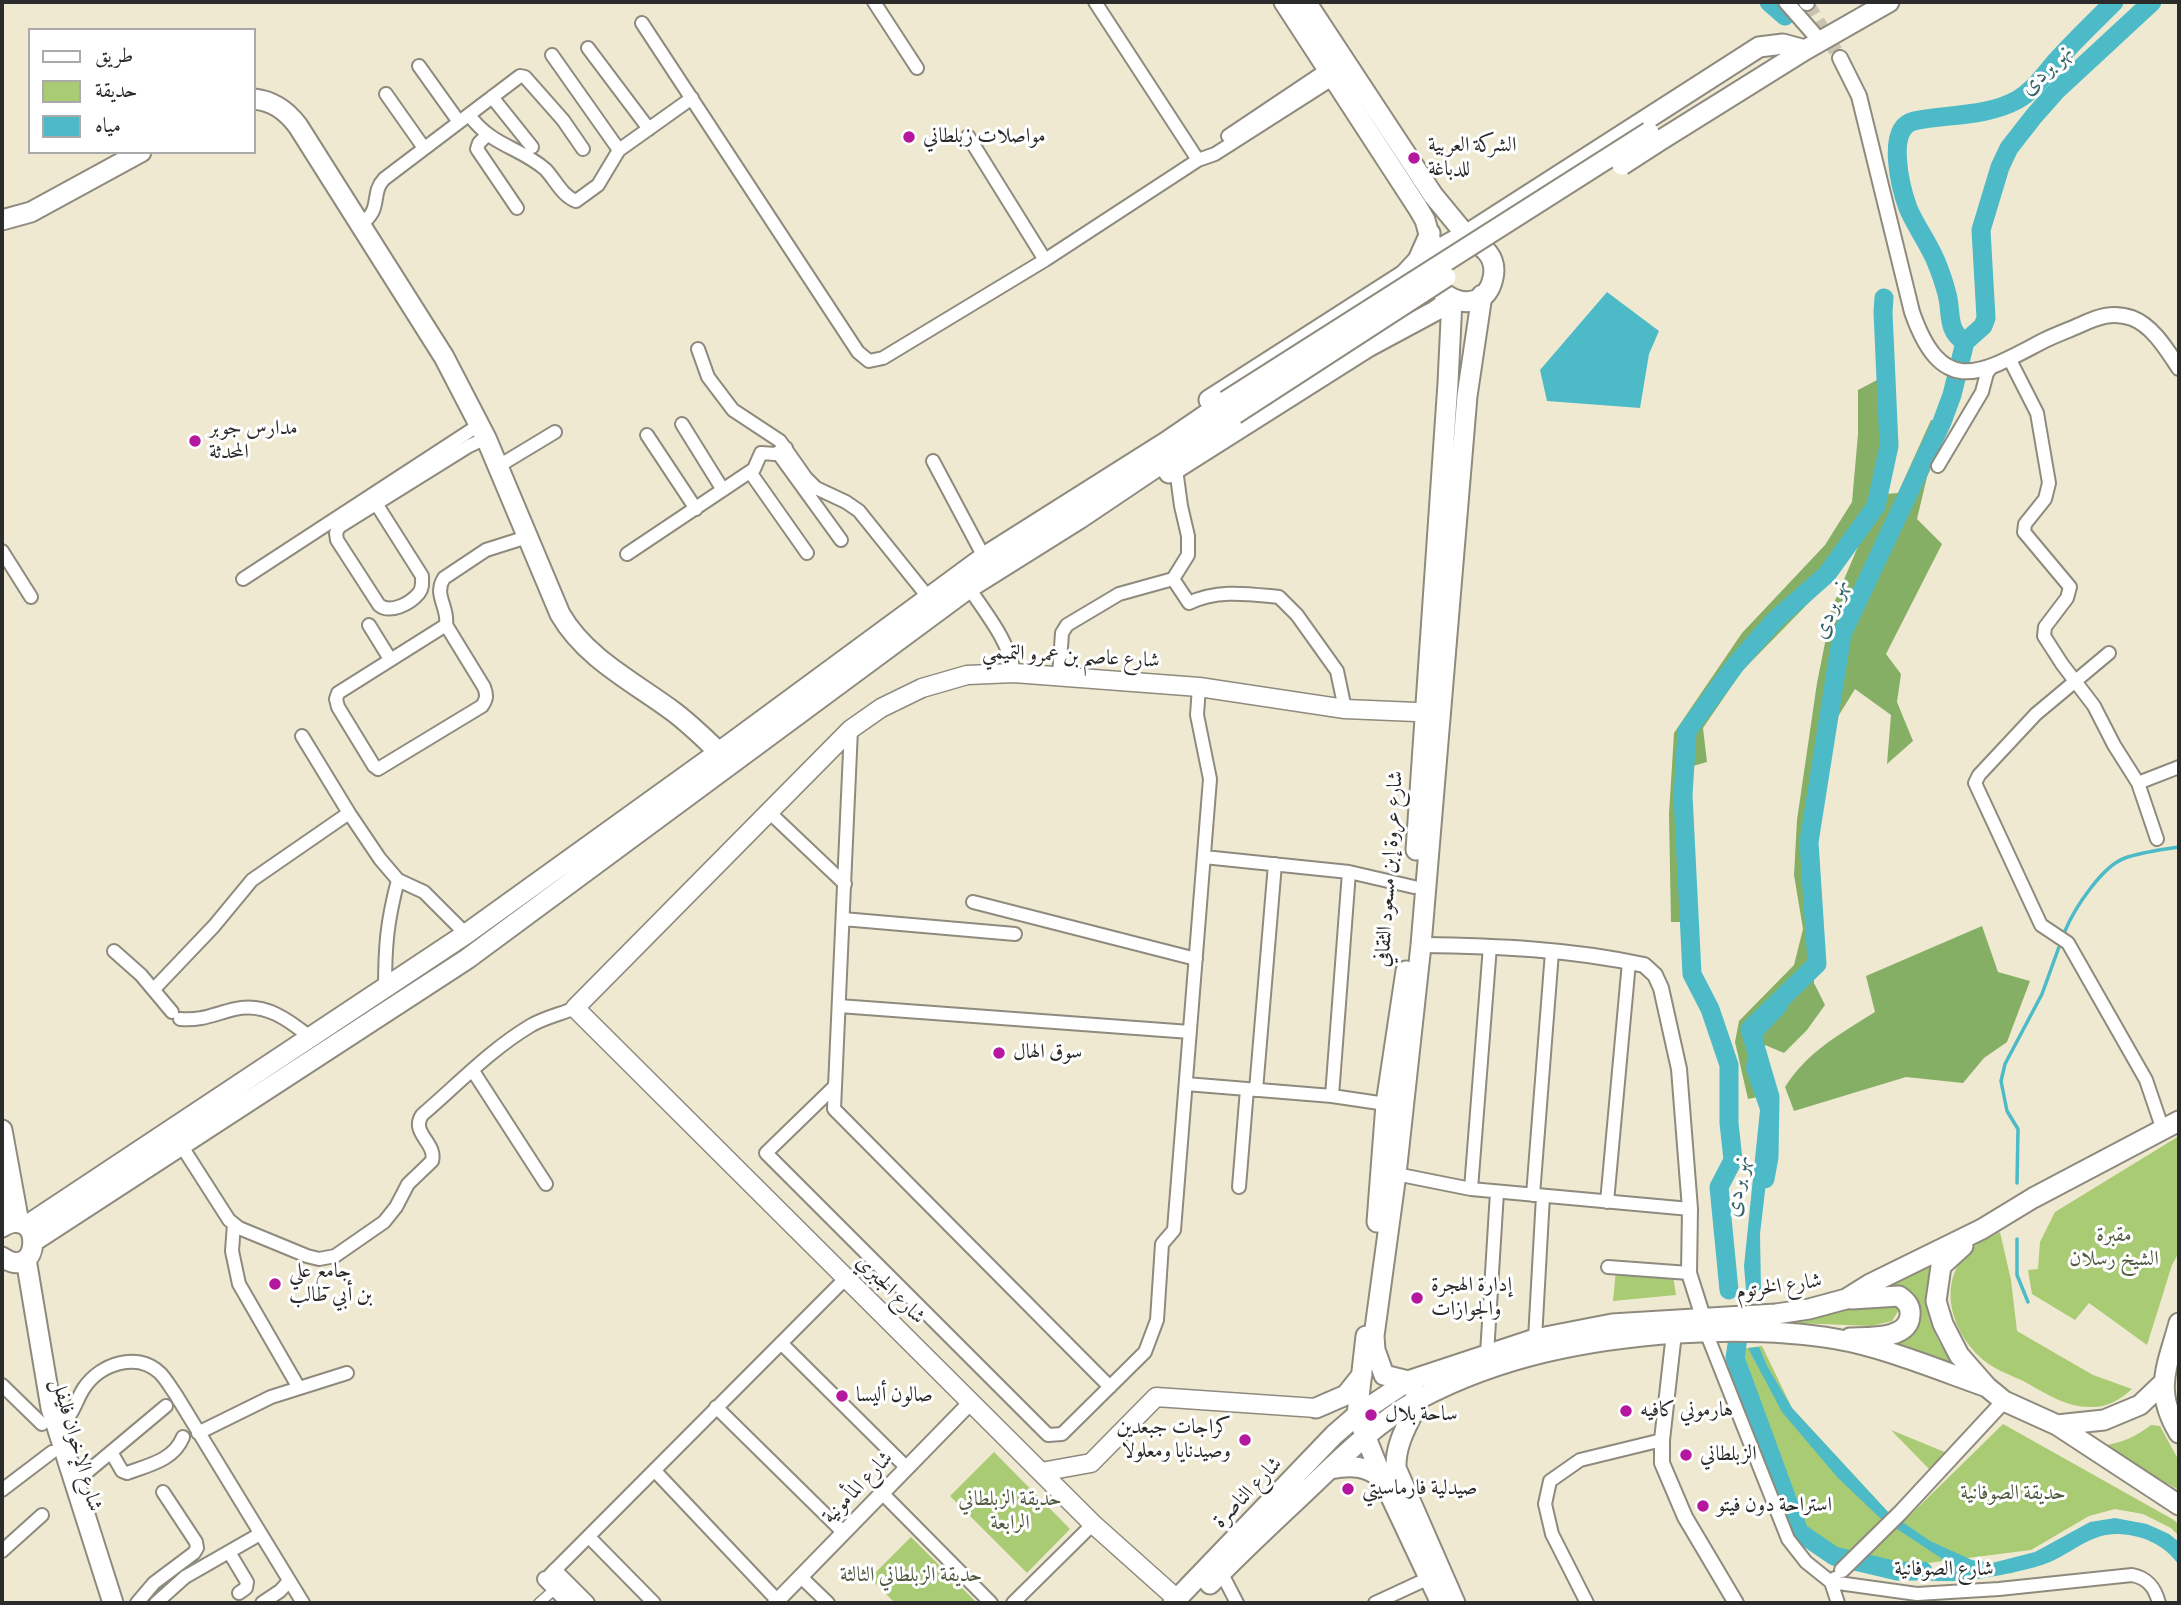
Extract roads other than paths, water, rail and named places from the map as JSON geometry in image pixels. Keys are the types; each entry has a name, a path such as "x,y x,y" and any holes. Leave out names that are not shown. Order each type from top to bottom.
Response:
{"main road":[{"path":"1284,2 1418,208 1430,233 1433,277 1440,290 1452,299 1468,302 1482,295 1488,290 1494,276 1493,261 1485,249 1466,235 1433,195 1306,2"},
{"path":"13,1244 466,934 984,557 1231,407 1652,137 1759,60 1781,51 1813,46 1889,2"},
{"path":"1434,262 1444,247 1759,47 1783,44 1813,46"},
{"path":"256,100 273,104 291,117 426,326 482,432 569,631 630,682 674,712 719,752"},
{"path":"2,220 38,209 137,154"},
{"path":"1041,522 1121,457 1404,275 1418,260 1430,233"},
{"name":"شارع عروة إبن مسعود الثقافي","path":"1386,1473 1365,1438 1357,1415 1386,1104 1410,942 1432,712 1482,295"},
{"path":"1079,519 1176,469 1368,347 1452,299"},
{"name":"شارع عروة إبن مسعود الثقافي","path":"1408,1381 1384,1375 1375,1350 1374,1336 1421,945 1452,299"},
{"path":"1416,321 1435,322 1450,333"},
{"path":"13,1244 181,1145 467,959 969,588 1079,519 1231,407"},
{"name":"شارع عاصم بن عمرو التميمي","path":"575,1008 851,729 881,708 922,688 967,675 1059,676 1199,687 1345,709 1432,712"},
{"name":"شارع الجبري","path":"575,1008 1093,1524 1180,1602"},
{"name":"شارع الخرتوم","path":"1357,1415 1408,1381 1535,1339 1612,1324 1704,1324 1809,1309 1846,1299 1870,1284 1982,1229 2033,1198 2171,1126"},
{"name":"شارع الإخوان فليفل","path":"2,1129 13,1244"},
{"name":"شارع الإخوان فليفل","path":"2,1204 51,1408 49,1425 52,1452 105,1598"},
{"path":"1982,1229 1941,1266 1936,1301 1943,1324 1959,1355 1987,1387 2004,1401 2057,1425 2179,1505"},
{"path":"1839,1339 1895,1333 1905,1328 1910,1319 1910,1308 1899,1296 1846,1299"},
{"path":"2179,1323 2162,1384 2168,1415 2179,1433"},
{"path":"1704,1324 1839,1339 1987,1387"},
{"name":"شارع الناصرة","path":"1180,1602 1221,1572 1365,1438 1420,1399 1491,1368 1537,1352 1619,1337 1674,1334 1704,1324"},
{"path":"1316,1408 1346,1395 1363,1373"},
{"path":"1386,1473 1420,1399 1408,1381"},
{"path":"2057,1425 2104,1420 2140,1405 2162,1384"},
{"path":"1041,1472 1091,1463 1156,1397 1316,1408 1357,1415"},
{"name":"شارع الناصرة","path":"1180,1602 1334,1436 1357,1415"},
{"name":"شارع الإخوان فليفل","path":"49,1425 74,1483 105,1598"},
{"path":"1330,1469 1361,1468 1386,1473"},
{"path":"1386,1473 1441,1603"},
{"path":"1386,1473 1455,1603"}],"street":[{"path":"874,2 917,68"},
{"path":"1095,2 1198,160"},
{"path":"1786,2 1813,46"},
{"path":"642,23 863,358 876,360 1045,260 1198,160 1210,148 1331,73"},
{"path":"588,48 649,129"},
{"path":"551,55 619,150"},
{"path":"1840,58 1859,96 1915,322 1936,358 1953,369 1986,369 2010,360 2047,339 2101,316 2114,314 2141,322 2179,368"},
{"path":"419,66 464,118 540,166 576,201 598,185 619,150 692,98"},
{"path":"361,224 375,209 376,192 380,183 518,78 525,77 563,120 583,149"},
{"path":"386,94 424,148"},
{"path":"492,97 531,147"},
{"path":"487,135 478,145 478,151 517,208"},
{"path":"968,136 1045,260"},
{"path":"698,348 708,377 725,402 741,417 775,437 841,540"},
{"path":"2010,360 2037,413 2048,474 2045,499 2025,524 2024,533 2070,587 2067,598 2045,627 2044,636 2094,706 2138,783 2157,839"},
{"path":"1938,466 1982,392 1986,369"},
{"path":"682,424 723,490"},
{"path":"377,505 422,576 422,587 418,594 392,610 385,610 379,605 337,540 339,527 470,446 482,432"},
{"path":"243,579 482,432"},
{"path":"497,467 555,432"},
{"path":"647,435 696,509"},
{"path":"627,554 750,472 757,466 761,453 782,450"},
{"path":"782,450 811,484 859,512 929,597"},
{"path":"933,461 984,557"},
{"path":"1059,676 1062,634 1067,625 1119,594 1173,579 1188,555 1188,536 1176,469"},
{"path":"750,472 807,553"},
{"path":"446,625 338,693 338,707 378,769 482,706 487,696 484,687 446,625 447,618 439,593 440,584 444,578 486,550 527,537"},
{"path":"2,551 31,597"},
{"path":"1173,579 1189,603 1205,595 1222,593 1279,597 1297,615 1337,671 1345,709"},
{"path":"969,588 1001,636 1012,660 1014,674"},
{"path":"369,625 390,659"},
{"path":"2109,653 2036,714 1979,775 1976,788 2041,925 2068,943 2171,1126"},
{"path":"835,1086 766,1153 1048,1435 1062,1434 1144,1352 1157,1320 1162,1244 1174,1230 1210,779 1197,715 1199,687"},
{"path":"851,729 834,1110 1110,1387"},
{"path":"302,736 380,859 398,880 424,892 466,934"},
{"path":"2138,783 2179,767"},
{"path":"769,812 845,884"},
{"path":"154,989 214,926 252,880 349,813"},
{"path":"1204,857 1349,872 1414,887"},
{"path":"1239,1187 1275,864"},
{"path":"1332,1096 1349,872"},
{"path":"385,989 386,930 398,880"},
{"path":"973,902 1196,959"},
{"path":"843,919 1015,934"},
{"path":"1421,945 1490,946 1552,952 1629,962 1650,969 1661,988 1679,1069 1690,1209 1689,1273 1704,1324 1788,1539 1806,1562 1831,1582 1838,1603"},
{"path":"1471,1189 1490,946"},
{"path":"114,951 154,989 176,1016 203,1019 232,1010 257,1008 289,1021 311,1038"},
{"path":"1535,1339 1538,1195 1552,952"},
{"path":"1607,1202 1629,962"},
{"path":"839,1006 1190,1032"},
{"path":"181,1145 223,1214 234,1224 307,1256 319,1259 335,1256 384,1222 397,1207 408,1184 432,1161 434,1154 418,1128 419,1120 490,1053 532,1024 575,1008"},
{"path":"473,1071 546,1184"},
{"path":"1186,1084 1332,1096 1386,1104"},
{"path":"1395,1174 1471,1189 1690,1209"},
{"path":"1487,1354 1497,1192"},
{"path":"234,1224 232,1251 239,1284 299,1388"},
{"path":"1608,1267 1689,1273"},
{"path":"539,1603 552,1580 589,1537 846,1278"},
{"path":"1674,1334 1662,1440 1662,1463 1685,1517 1736,1603"},
{"path":"781,1343 907,1468"},
{"path":"2,1385 49,1425 65,1421 74,1412 81,1394 93,1377 125,1361 140,1362 159,1372 176,1395 303,1603"},
{"path":"198,1433 271,1397 347,1373"},
{"path":"1831,1582 2004,1401"},
{"name":"شارع المأمونية","path":"777,1602 971,1402"},
{"path":"74,1483 166,1406"},
{"path":"716,1407 844,1533"},
{"path":"111,1452 122,1471 127,1473 172,1454 183,1437"},
{"path":"1587,1603 1552,1534 1545,1504 1550,1481 1580,1460 1662,1440"},
{"path":"2,1490 52,1452"},
{"path":"655,1471 777,1602"},
{"path":"137,1603 154,1583 197,1548 196,1542 163,1492"},
{"path":"882,1493 991,1603"},
{"path":"2,1551 42,1515"},
{"path":"1013,1603 1093,1524"},
{"path":"156,1603 185,1577 260,1534"},
{"path":"589,1537 654,1603"},
{"path":"229,1552 247,1581 246,1588 239,1593"},
{"path":"1221,1572 1237,1603"},
{"name":"شارع الصوفانية","path":"1831,1582 1919,1598 2132,1575 2144,1579 2153,1587 2159,1603"},
{"path":"801,1577 828,1603"},
{"path":"1375,1603 1429,1578"},
{"path":"552,1580 569,1603"},
{"path":"552,1580 587,1603"},
{"path":"262,1603 289,1581"}],"water":[{"path":"1607,292 1659,331 1649,354 1640,408 1547,401 1540,370"},
{"path":"1804,977 1785,1012 1755,1048 1770,1097 1769,1157 1760,1234 1761,1290 1746,1290 1744,1266 1760,1110 1746,1070 1750,1029"},
{"path":"1759,1347 1792,1408 1888,1512 1930,1541 1972,1560 1992,1563 2035,1552 2090,1522 2115,1518 2147,1524 2169,1534 2179,1542 2179,1565 2166,1551 2143,1538 2115,1534 2095,1538 2042,1565 1967,1580 1920,1580 1881,1575 1826,1557 1799,1541 1792,1531 1736,1377 1735,1358 1799,1532 1834,1556 1897,1571 1956,1568 1879,1517 1838,1478 1782,1412 1748,1348"}],"waterway":[{"name":"نهر بردى","path":"1769,2 1785,16"},
{"path":"1965,342 1952,327 1947,294 1940,272 1905,199 1899,174 1900,135 1905,126 1914,121 1979,112 2017,100 2034,86 2114,2"},
{"name":"نهر بردى","path":"1765,1179 1769,1157 1770,1097 1750,1029 1817,964 1809,842 1842,634 1942,422 1952,395 1965,342 1983,326 1986,318 1981,230 2000,167 2009,148 2057,90 2152,2"},
{"name":"نهر بردى","path":"1729,1290 1719,1187 1733,1160 1729,1123 1729,1065 1710,1009 1692,974 1683,795 1687,731 1736,664 1775,620 1827,574 1876,506 1889,446 1884,298"},
{"path":"2065,931 2090,889 2116,863 2138,854 2179,847"},
{"path":"2017,1183 2018,1129 2007,1111 2001,1081 2005,1064 2042,994 2059,947"},
{"path":"2017,1239 2017,1275 2028,1302"},
{"name":"نهر بردى","path":"1738,1338 1735,1358 1799,1532 1834,1556 1897,1571 1923,1571"}],"tunnel":[{"path":"1807,3 1840,58"}],"place":[{"name":"مواصلات زبلطاني","path":"909,137"},
{"name":"الشركة العربية للدباغة","path":"1414,158"},
{"name":"مدارس جوبر المحدثة","path":"195,441"},
{"name":"سوق الهال","path":"999,1053"},
{"name":"جامع علي بن أبي طالب","path":"275,1284"},
{"name":"إدارة الهجرة والجوازات","path":"1417,1298"},
{"name":"صالون أليسا","path":"842,1396"},
{"name":"هارموني كافيه","path":"1626,1411"},
{"name":"ساحة بلال","path":"1371,1415"},
{"name":"كراجات جبعدين وصيدنايا ومعلولا","path":"1245,1440"},
{"name":"الزبلطاني","path":"1686,1455"},
{"name":"صيدلية فارماسيتي","path":"1348,1489"},
{"name":"استراحة دون فيتو","path":"1703,1506"}],"park label":[{"name":"مقبرة الشيخ رسلان","path":"2114,1248"},
{"name":"حديقة الصوفانية","path":"2013,1494"},
{"name":"حديقة الزبلطاني الرابعة","path":"1010,1512"},
{"name":"حديقة الزبلطاني الثالثة","path":"911,1576"}]}
